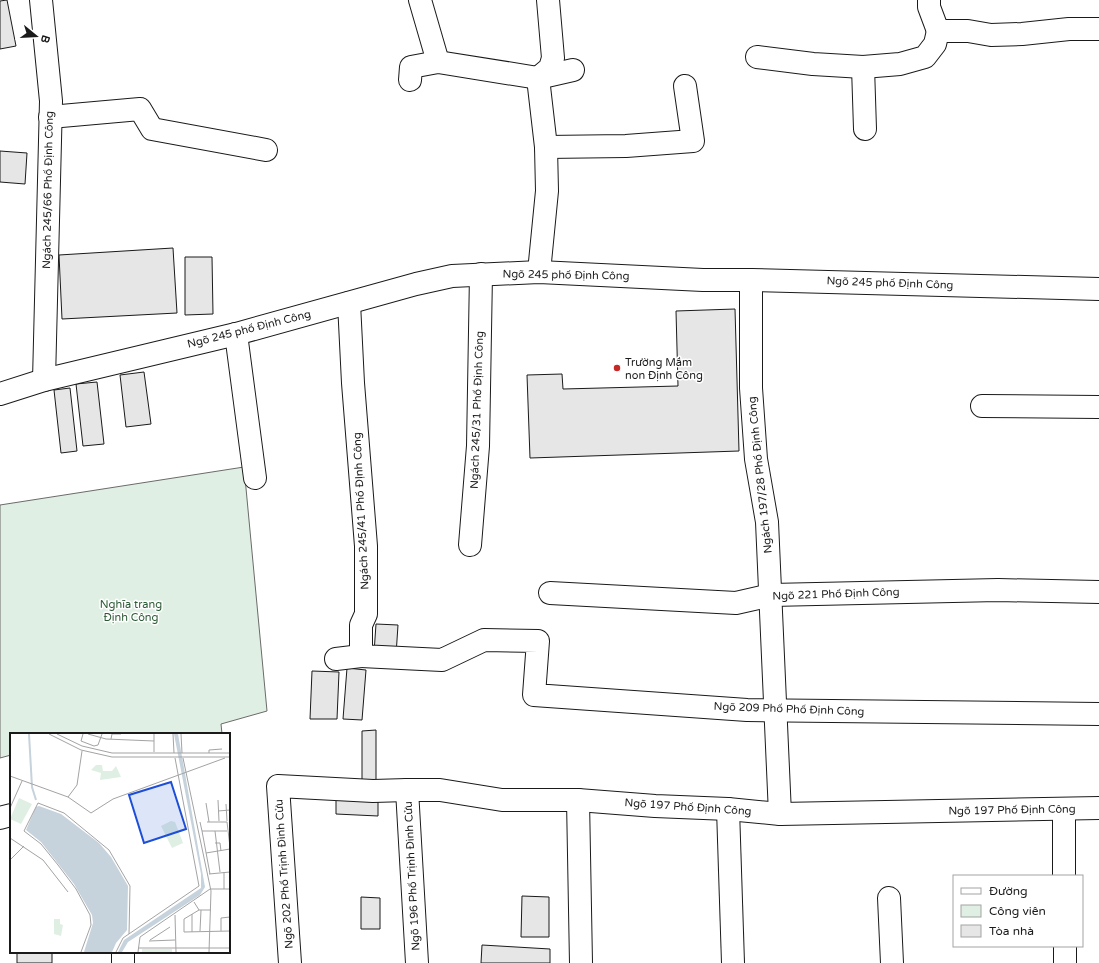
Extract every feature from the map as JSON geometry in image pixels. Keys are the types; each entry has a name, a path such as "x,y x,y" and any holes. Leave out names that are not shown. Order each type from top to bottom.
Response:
{"lane":[{"name":"Ngách 245/66 Phố Định Công","path":"41,0 51,101 44,380"},
{"path":"420,0 438,62"},
{"path":"538,78 550,68 553,58 548,0"},
{"path":"757,57 812,64 863,67 900,64 925,58 935,44 938,31 929,6 929,0"},
{"path":"938,31 968,31 991,35 1022,34 1069,29 1099,29"},
{"path":"410,80 410,68 438,62 538,78 573,70"},
{"path":"863,67 865,129"},
{"path":"538,78 546,147 547,191 539,272"},
{"path":"546,147 626,146 693,141 685,86"},
{"path":"50,118 140,110 152,129 266,150"},
{"name":"Ngõ 245 phố Định Công","path":"0,394 44,380 236,334 416,284 452,276 539,272 703,280 1099,289"},
{"name":"Ngách 245/31 Phố Định Công","path":"470,545 478,446 481,274"},
{"name":"Ngách 197/28 Phố Định Công","path":"751,280 751,388 756,459 767,522 780,814"},
{"name":"Ngách 245/41 Phố ĐỊnh Công","path":"349,303 354,398 366,546 366,614 361,625 361,656"},
{"path":"236,334 255,478"},
{"path":"982,406 1099,407"},
{"name":"Ngõ 221 Phố Định Công","path":"550,593 736,602 771,595 998,590 1099,592"},
{"name":"Ngõ 209 Phố Phố Định Công","path":"361,656 442,660 484,640 538,641 534,695 747,710 1099,714"},
{"path":"336,659 361,656"},
{"name":"Ngõ 197 Phố Định Công","path":"278,786 373,791 440,790 502,800 578,800 655,806 728,809 780,814 1099,808"},
{"name":"Ngõ 202 Phố Trịnh Đình Cửu","path":"278,786 290,963"},
{"name":"Ngõ 196 Phố Trịnh Đình Cửu","path":"407,790 417,963"},
{"path":"578,800 581,963"},
{"path":"728,809 733,963"},
{"path":"1064,809 1064,875"},
{"path":"0,818 10,815"},
{"path":"890,898 892,963"},
{"path":"1065,947 1065,963"},
{"path":"122,963 123,953"}],"green space":[{"name":"Nghĩa trang Định Công","path":"244,467 267,711 221,724 222,733 10,733 10,755 0,758 0,505"}],"building":[{"path":"7,0 16,46 0,49 0,1"},
{"path":"0,151 27,153 25,184 0,182"},
{"path":"173,248 177,313 62,319 59,255"},
{"path":"185,257 212,257 213,314 185,315"},
{"path":"735,309 739,451 530,458 527,375 562,374 563,389 678,386 676,311"},
{"path":"144,372 151,424 126,427 120,375"},
{"path":"97,382 104,444 83,446 76,384"},
{"path":"70,388 77,451 61,453 54,390"},
{"path":"376,624 398,625 396,655 374,653"},
{"path":"347,668 366,670 362,720 343,719"},
{"path":"312,671 339,672 337,719 310,719"},
{"path":"376,730 376,785 362,785 362,731"},
{"path":"336,792 378,793 378,816 336,814"},
{"path":"522,896 549,897 549,937 521,937"},
{"path":"361,897 380,898 380,929 361,929"},
{"path":"482,945 550,949 550,963 481,963"},
{"path":"17,953 52,953 52,963 17,963"}],"place":[{"name":"Trường Mầm non Định Công","path":"617,368"}]}
